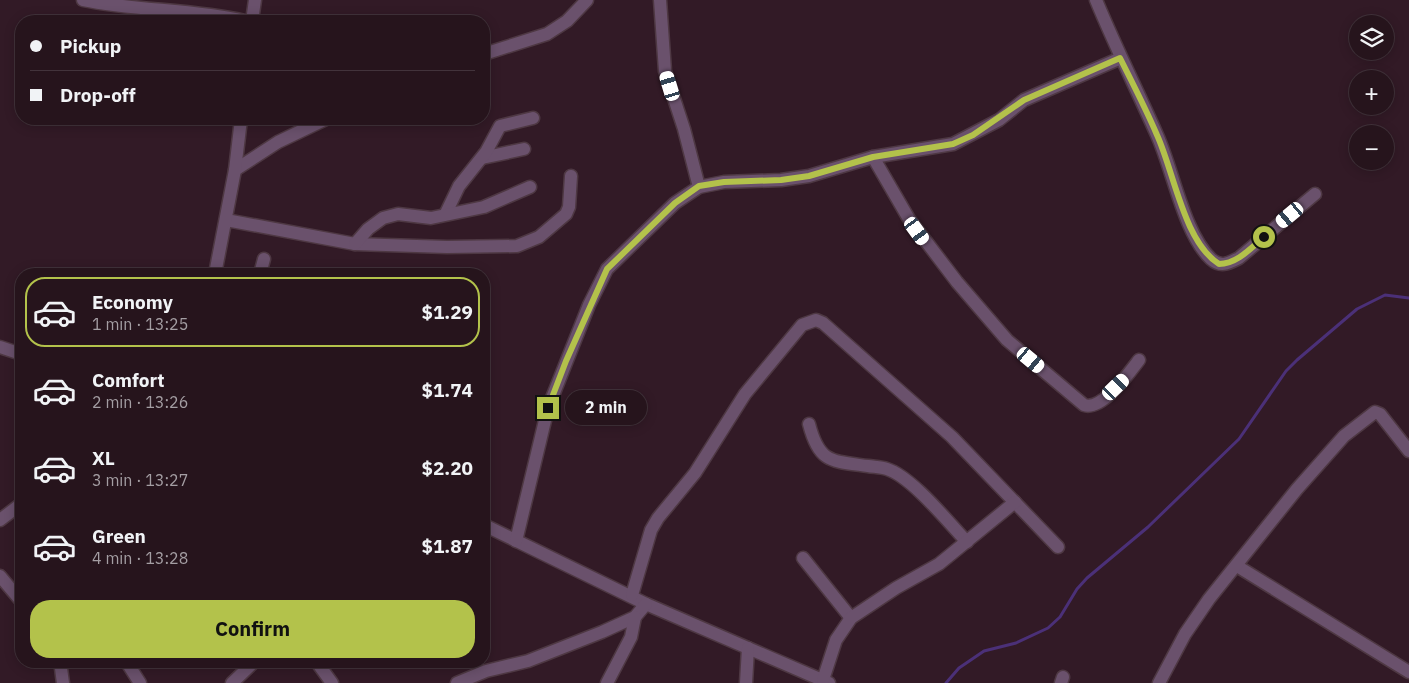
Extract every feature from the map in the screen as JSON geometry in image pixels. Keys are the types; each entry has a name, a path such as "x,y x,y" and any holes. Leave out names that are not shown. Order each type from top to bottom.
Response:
{"street":[{"path":"83,0 124,7 197,12 213,15"},
{"path":"253,15 254,0"},
{"path":"490,52 547,34 567,21 587,0"},
{"path":"660,0 666,71 699,186"},
{"path":"1096,0 1120,58 1157,135 1185,214 1205,252 1212,260 1219,264 1226,264 1239,258 1315,194"},
{"path":"516,541 548,408 566,361 607,269 675,203 699,186 724,182 781,180 809,176 873,157 953,144 990,125 1024,100 1120,58"},
{"path":"446,214 459,186 482,158 500,126 534,118"},
{"path":"215,268 235,170 240,125"},
{"path":"235,170 278,142 313,125"},
{"path":"482,158 524,149"},
{"path":"873,157 908,219 963,290 1007,340 1084,404 1090,407 1098,404 1126,378 1138,360"},
{"path":"226,220 356,244 447,247 500,247 526,244 539,237 566,214 569,207 571,176"},
{"path":"356,244 368,229 383,218 398,214 431,218 484,207 530,187"},
{"path":"262,268 264,259"},
{"path":"632,595 651,530 658,518 695,473 707,450 745,394 785,343 802,325 816,320 823,323 952,437 1058,547"},
{"path":"0,347 15,352"},
{"path":"1159,683 1185,634 1209,600 1323,458 1344,436 1375,412 1380,414 1409,450"},
{"path":"809,424 813,441 823,456 837,461 887,469 908,483 935,508 966,542"},
{"path":"490,528 632,595 646,604 826,682 836,640 851,618 889,592 939,564 1015,502"},
{"path":"0,520 15,509"},
{"path":"803,558 851,618"},
{"path":"1237,566 1407,667"},
{"path":"0,576 15,594"},
{"path":"457,683 486,671 528,660 635,617 646,604"},
{"path":"607,683 631,637 635,617"},
{"path":"746,683 748,648"},
{"path":"61,668 63,683"},
{"path":"130,668 140,683"},
{"path":"232,683 248,668"},
{"path":"321,668 332,683"}],"waterway":[{"path":"946,683 959,668 984,651 1016,643 1048,628 1060,617 1077,589 1087,578 1148,527 1239,439 1286,371 1357,309 1385,295 1409,298"}],"route":[{"path":"548,408 589,305 607,269 646,229 675,203 699,186 724,182 781,180 809,176 873,157 953,144 999,120 1024,100 1120,58 1157,135 1185,214 1205,252 1212,260 1219,264 1226,264 1239,258 1264,237"}]}
